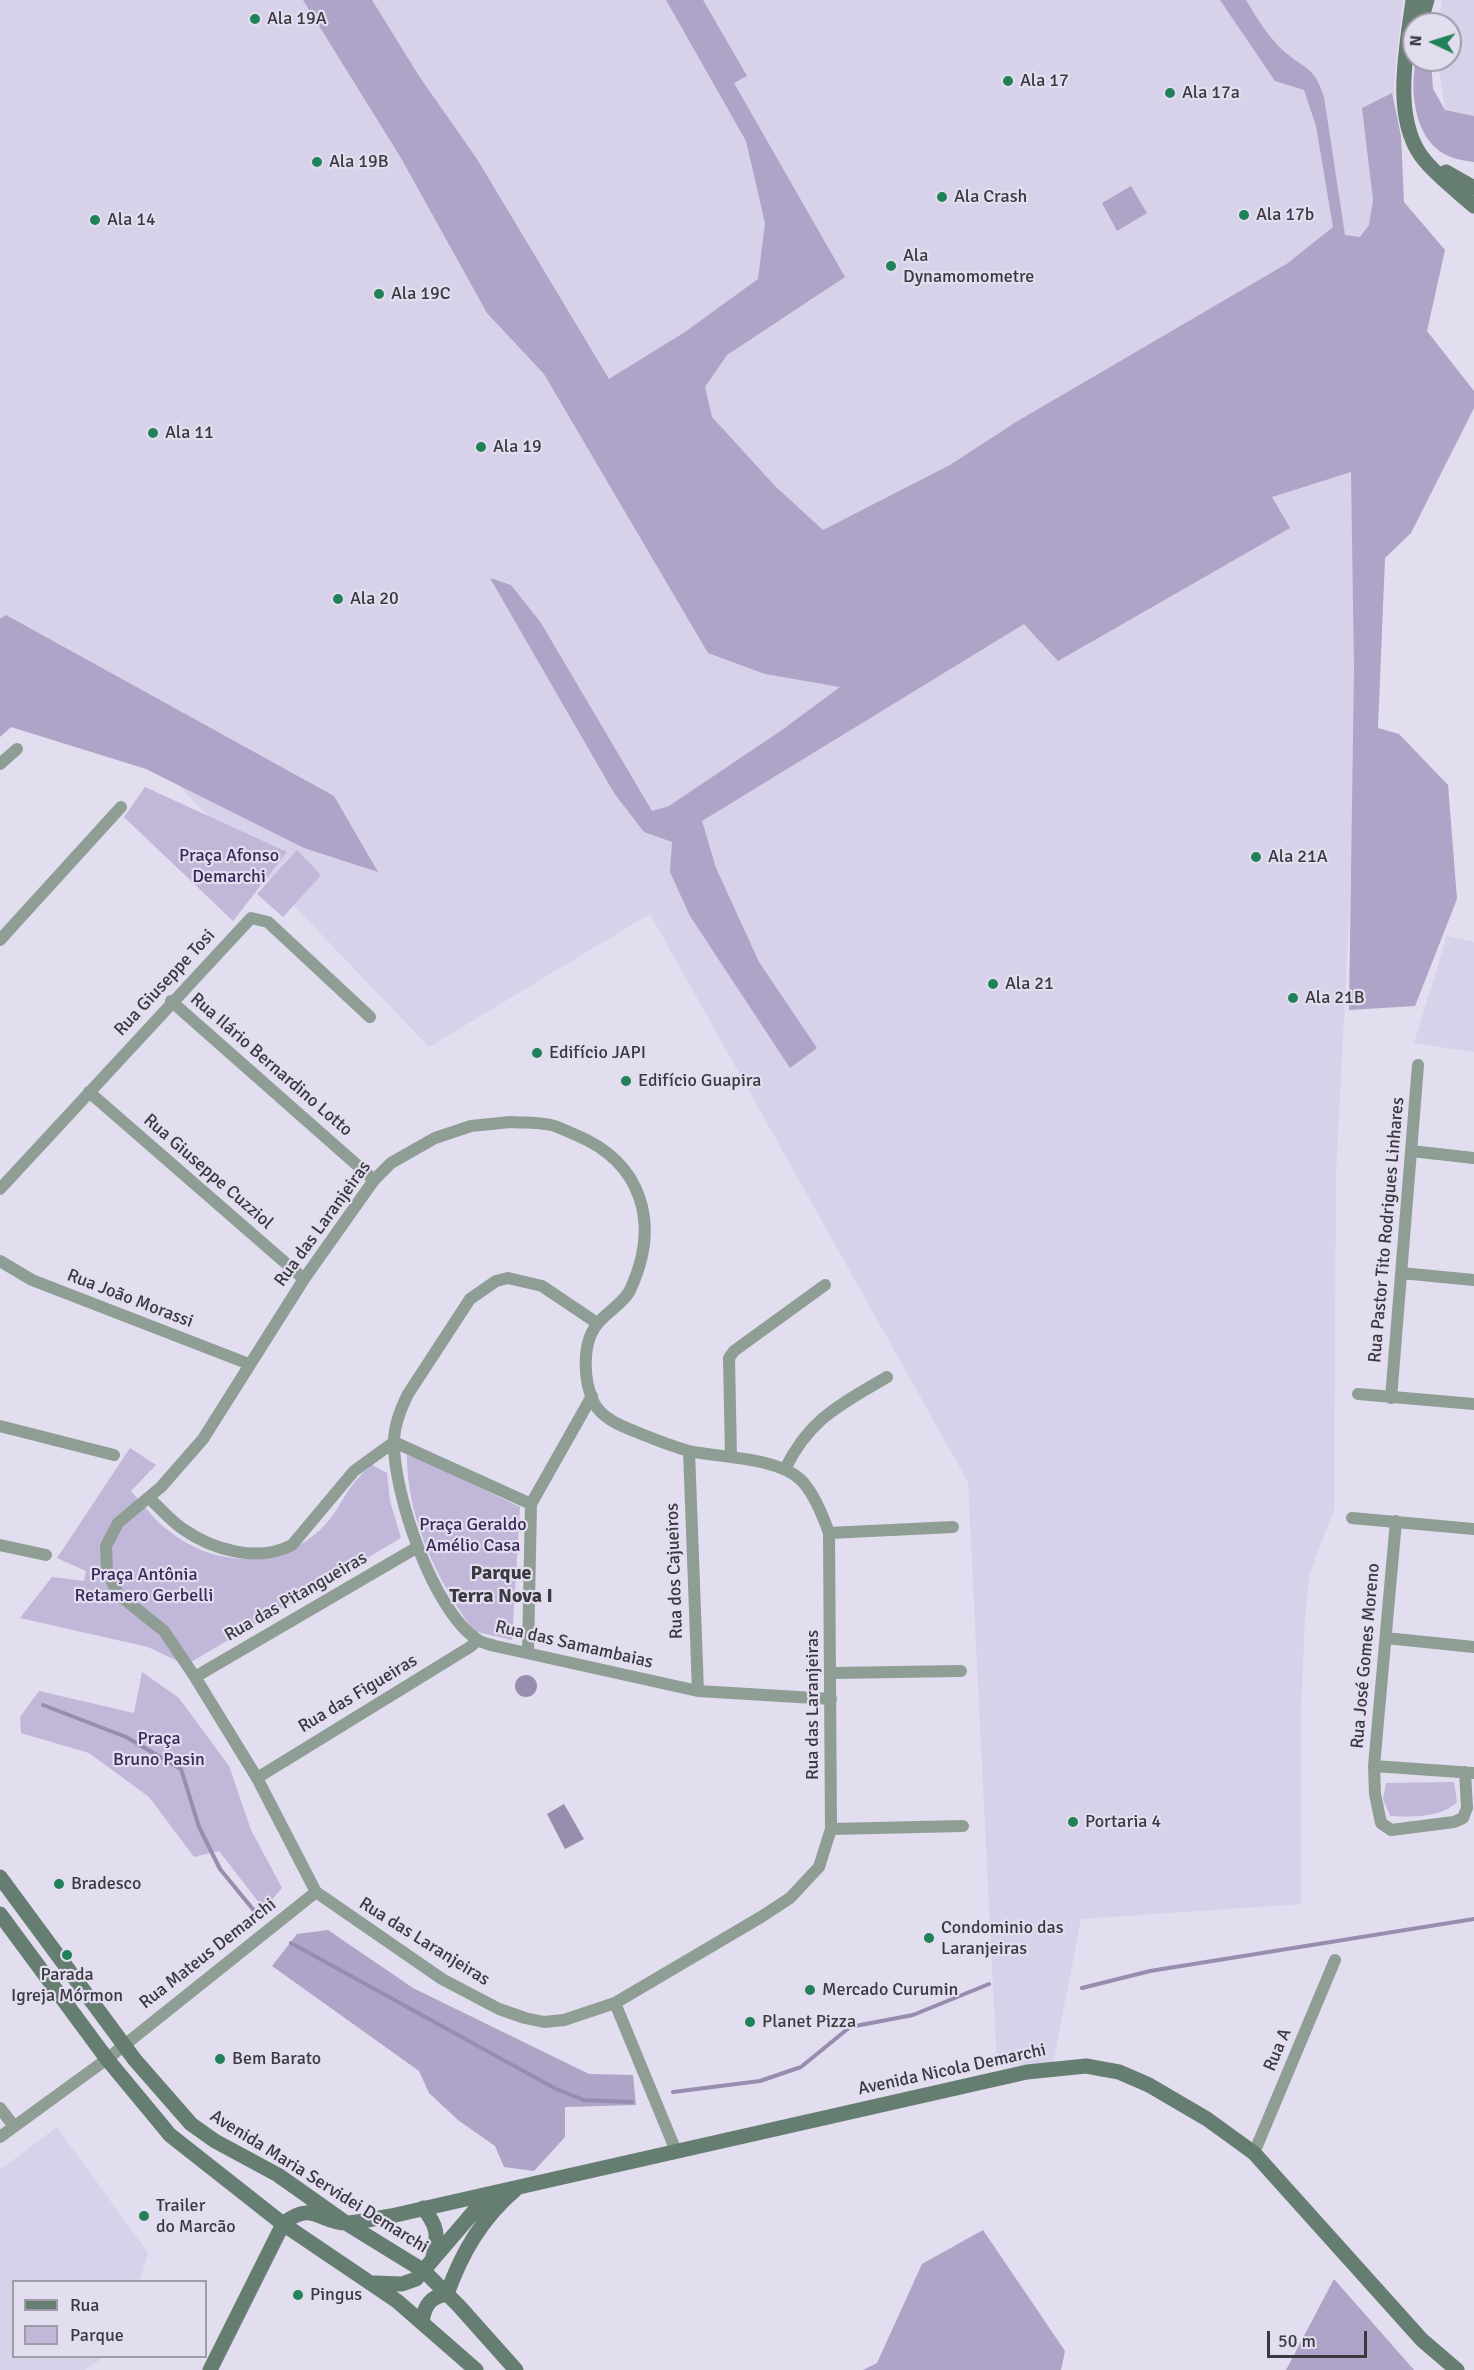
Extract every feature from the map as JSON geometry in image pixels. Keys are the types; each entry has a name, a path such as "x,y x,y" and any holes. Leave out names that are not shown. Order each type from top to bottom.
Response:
{"street":[{"path":"1408,72 1404,108 1407,123 1424,161 1474,206"},
{"path":"1424,161 1474,188"},
{"path":"0,764 17,749"},
{"path":"0,940 121,807"},
{"name":"Rua Giuseppe Tosi","path":"0,1188 171,1001 247,922 257,917 268,922 370,1017"},
{"name":"Rua Ilário Bernardino Lotto","path":"171,1001 374,1180"},
{"name":"Rua Pastor Tito Rodrigues Linhares","path":"1391,1398 1418,1065"},
{"name":"Rua Giuseppe Cuzziol","path":"89,1092 304,1279"},
{"name":"Rua das Laranjeiras","path":"510,1122 552,1125 597,1144 617,1160 633,1179 646,1217 638,1269 630,1291 597,1323 586,1358 587,1382 595,1405 613,1422 689,1450 785,1469 802,1481 821,1511 829,1533 832,1673 831,1829 819,1867 790,1898 615,2003 564,2020 544,2022 516,2015 442,1979 315,1892 257,1778 195,1677 164,1631 118,1594 107,1571 106,1546 118,1523 149,1498 203,1439 304,1279 374,1180 391,1163 435,1138 471,1126 510,1122"},
{"path":"1411,1151 1474,1158"},
{"name":"Rua João Morassi","path":"0,1262 32,1280 249,1364"},
{"path":"1401,1273 1474,1280"},
{"name":"Rua das Samambaias","path":"597,1323 542,1286 508,1278 483,1288 456,1316 400,1409 394,1442 399,1480 416,1548 461,1625 477,1640 495,1646 698,1691 831,1699"},
{"path":"731,1457 729,1358 734,1351 825,1286"},
{"path":"785,1469 804,1435 814,1424 887,1377"},
{"path":"1358,1394 1474,1404"},
{"path":"528,1652 531,1504 592,1396"},
{"path":"0,1426 114,1455"},
{"path":"149,1498 182,1528 206,1543 238,1551 281,1551 292,1545 354,1471 394,1442 531,1504"},
{"name":"Rua dos Cajueiros","path":"689,1450 698,1691"},
{"path":"1352,1518 1474,1528"},
{"name":"Rua José Gomes Moreno","path":"1396,1521 1374,1766 1469,1773"},
{"path":"829,1533 953,1527"},
{"path":"0,1545 46,1555"},
{"name":"Rua das Pitangueiras","path":"195,1677 416,1548"},
{"path":"1386,1638 1474,1647"},
{"name":"Rua das Figueiras","path":"257,1778 470,1647 477,1640"},
{"path":"832,1673 961,1671"},
{"path":"1374,1766 1375,1794 1381,1823 1391,1830 1463,1818 1467,1808 1469,1773"},
{"path":"831,1829 963,1826"},
{"name":"Avenida Maria Servidei Demarchi","path":"0,1877 123,2044 191,2124 215,2141 278,2175 346,2223 428,2266 447,2294 516,2370"},
{"name":"Rua Mateus Demarchi","path":"0,2137 13,2125 106,2059 315,1892"},
{"path":"0,1914 106,2059 170,2135 283,2224 375,2283 422,2321 476,2370"},
{"name":"Rua A","path":"1254,2153 1335,1960"},
{"path":"615,2003 676,2151"},
{"name":"Avenida Nicola Demarchi","path":"346,2223 489,2194 523,2184 1027,2072 1086,2066 1119,2072 1149,2085 1207,2118 1254,2153 1422,2340 1458,2370"},
{"path":"0,2108 13,2125"},
{"path":"422,2321 424,2310 430,2301 436,2296 447,2294 462,2258 483,2223 495,2208 523,2184"},
{"path":"375,2283 402,2284 416,2279 489,2194"},
{"path":"423,2208 435,2224 438,2234 428,2266"},
{"path":"210,2370 283,2224 301,2212 346,2223"}],"shaded area":[{"path":"0,0 1403,0 1395,70 1373,441 1336,1174 1334,1510 1309,1575 1305,1619 1301,1712 1301,1904 1081,1919 1053,2064 997,2066 968,1482 650,914 429,1047 34,634 0,669"},
{"path":"303,0 372,0 419,76 477,159 609,379 685,332 758,279 765,223 746,141 666,0 703,0 747,76 734,83 845,277 727,355 705,387 712,417 775,486 823,530 950,465 1016,422 1288,263 1333,227 1316,126 1304,90 1275,81 1220,0 1246,0 1274,41 1309,70 1317,80 1324,97 1345,235 1360,237 1369,225 1373,200 1362,108 1392,93 1401,136 1404,202 1445,250 1427,331 1474,391 1474,408 1411,533 1385,558 1378,728 1399,734 1448,785 1457,899 1415,1006 1349,1010 1354,669 1351,472 1272,497 1290,528 1058,661 1024,624 702,821 716,868 759,962 817,1048 790,1068 690,916 670,872 672,842 644,832 614,793 490,578 511,585 541,623 652,811 669,806 782,730 840,687 765,674 708,653 544,374 487,313 401,158"},
{"path":"1442,0 1474,0 1474,116 1445,110 1440,72 1462,72 1462,12 1440,12"},
{"path":"1432,72 1433,89 1445,110 1474,116 1474,162 1454,158 1439,150 1429,141 1417,116 1413,87 1414,73"},
{"path":"1131,186 1147,213 1117,231 1102,203"},
{"path":"6,615 334,796 378,872 304,848 146,769 11,727 0,737 0,619"},
{"path":"1447,936 1474,942 1474,1052 1414,1043"},
{"path":"522,1675 530,1675 537,1682 537,1690 530,1697 522,1697 515,1690 515,1682"},
{"path":"564,1804 584,1839 565,1849 547,1814"},
{"path":"328,1930 413,1988 589,2074 633,2075 636,2105 565,2107 565,2137 534,2171 504,2167 495,2146 458,2120 429,2093 419,2071 272,1966 297,1934"},
{"path":"57,2127 148,2253 140,2280 12,2280 12,2358 103,2358 85,2370 0,2370 0,2170"},
{"path":"983,2230 1065,2351 1061,2370 863,2370 877,2363 922,2264"},
{"path":"1334,2279 1414,2370 1286,2370"}],"green space":[{"name":"Praça Afonso Demarchi","path":"145,787 287,852 233,921 124,817"},
{"path":"297,850 321,875 283,917 257,894"},
{"name":"Praça Antônia Retamero Gerbelli","path":"130,1448 156,1465 131,1491 164,1527 187,1543 207,1552 248,1559 269,1557 289,1551 324,1526 356,1480 372,1465 387,1473 390,1501 401,1538 186,1665 148,1647 20,1618 52,1577 84,1581 86,1571 57,1558"},
{"name":"Praça Geraldo Amélio Casa","path":"407,1455 419,1458 520,1507 512,1640 474,1631 448,1592 418,1525 408,1478"},
{"name":"Praça Bruno Pasin","path":"142,1672 179,1698 229,1766 251,1830 282,1888 264,1909 219,1851 194,1857 149,1797 89,1753 21,1733 20,1717 39,1691 134,1713"},
{"path":"1454,1782 1457,1802 1434,1814 1390,1816 1383,1799 1386,1783"}],"waterway":[{"path":"43,1705 126,1737 181,1769 199,1827 220,1869 256,1913"},
{"path":"1082,1988 1150,1971 1474,1919"},
{"path":"291,1943 556,2089 584,2100 632,2102"},
{"path":"673,2092 760,2081 801,2067 850,2027 913,2015 989,1984"}],"place":[{"name":"Ala 19A","path":"255,19"},
{"name":"Ala 17","path":"1008,81"},
{"name":"Ala 17a","path":"1170,93"},
{"name":"Ala 19B","path":"317,162"},
{"name":"Ala Crash","path":"942,197"},
{"name":"Ala 17b","path":"1244,215"},
{"name":"Ala 14","path":"95,220"},
{"name":"Ala Dynamomometre","path":"891,266"},
{"name":"Ala 19C","path":"379,294"},
{"name":"Ala 11","path":"153,433"},
{"name":"Ala 19","path":"481,447"},
{"name":"Ala 20","path":"338,599"},
{"name":"Ala 21A","path":"1256,857"},
{"name":"Ala 21","path":"993,984"},
{"name":"Ala 21B","path":"1293,998"},
{"name":"Edifício JAPI","path":"537,1053"},
{"name":"Edifício Guapira","path":"626,1081"},
{"name":"Portaria 4","path":"1073,1822"},
{"name":"Bradesco","path":"59,1884"},
{"name":"Condominio das Laranjeiras","path":"929,1938"},
{"name":"Parada Igreja Mórmon","path":"67,1955"},
{"name":"Mercado Curumin","path":"810,1990"},
{"name":"Planet Pizza","path":"750,2022"},
{"name":"Bem Barato","path":"220,2059"},
{"name":"Trailer do Marcão","path":"144,2216"},
{"name":"Pingus","path":"298,2295"}],"district":[{"name":"Parque Terra Nova I","path":"501,1586"}]}
